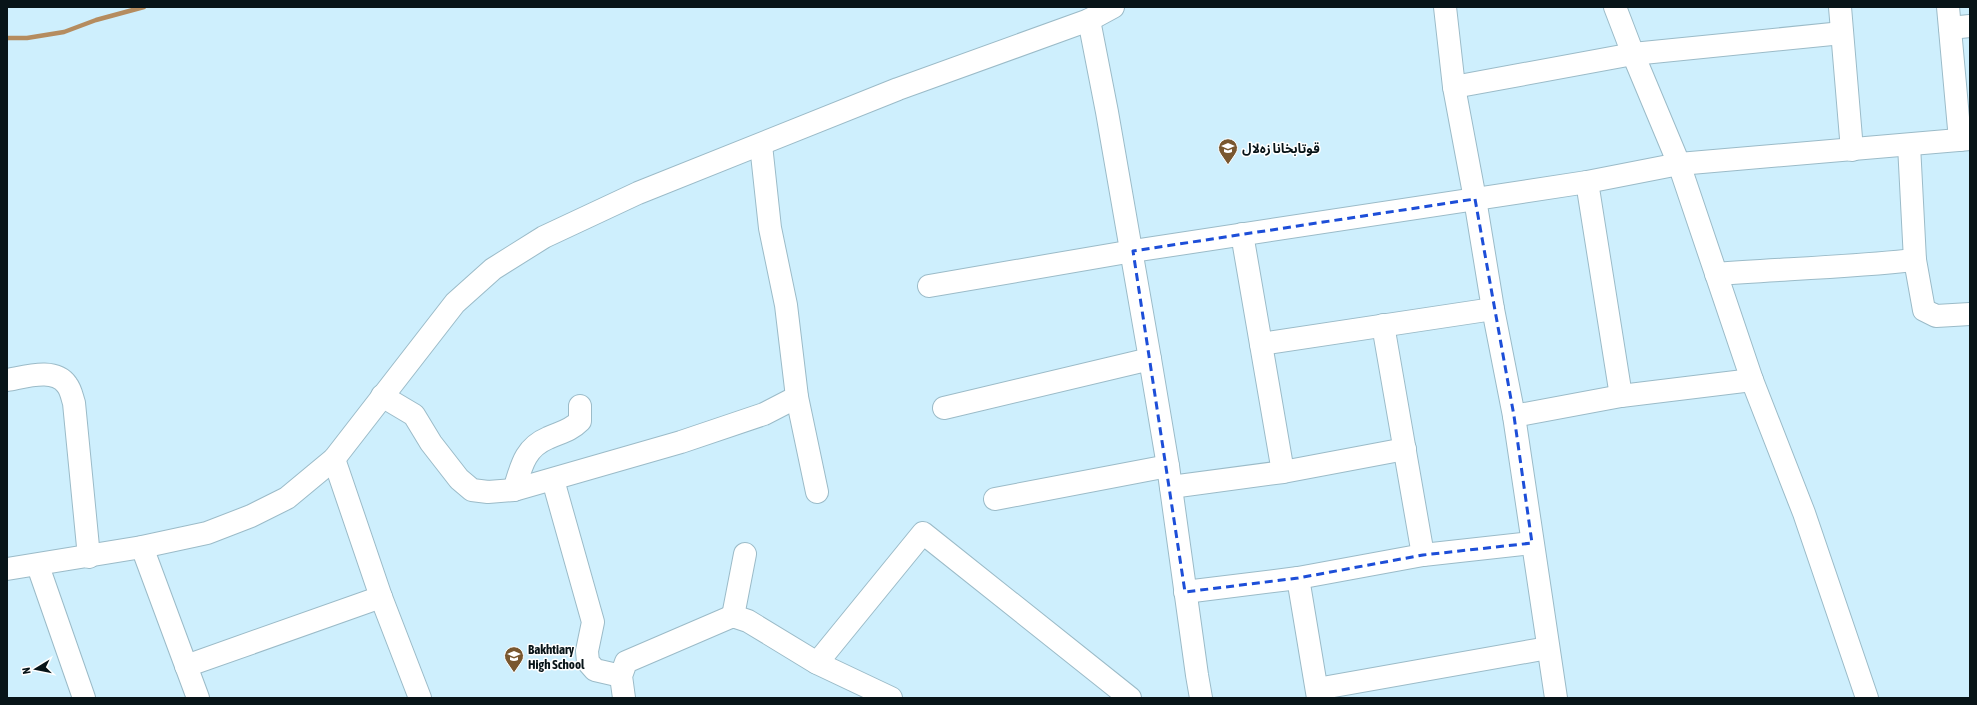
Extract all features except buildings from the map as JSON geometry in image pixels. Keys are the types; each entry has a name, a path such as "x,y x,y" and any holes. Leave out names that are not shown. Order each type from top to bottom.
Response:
{"street":[{"path":"7,569 38,566 89,557 207,533 251,516 287,498 334,459 454,303 493,269 544,237 638,193 898,89 1089,20 1113,7"},
{"path":"1445,7 1454,87 1475,199 1493,310 1514,416 1556,698"},
{"path":"1615,7 1679,164 1752,380 1804,513 1867,698"},
{"path":"1840,7 1852,150"},
{"path":"1089,20 1133,251 1169,476 1201,698"},
{"path":"929,286 1133,251 1586,182 1679,164 1965,140 1956,20"},
{"path":"1454,87 1633,54 1842,33"},
{"path":"761,145 770,228 786,305 797,397 817,492"},
{"path":"1909,145 1915,260 1924,310 1936,316 1970,314"},
{"path":"1586,182 1621,396"},
{"path":"1242,234 1283,472"},
{"path":"1716,274 1817,266 1841,267 1915,260"},
{"path":"1261,344 1493,310"},
{"path":"1383,325 1423,555"},
{"path":"944,408 1150,359"},
{"path":"7,380 55,375 62,379 68,386 74,403 89,557"},
{"path":"1514,416 1621,396 1752,380"},
{"path":"382,396 414,415 431,443 459,479 472,490 488,492 514,490 553,480 681,442 764,414 797,397"},
{"path":"514,490 522,463 532,448 547,438 572,429 580,421 580,406"},
{"path":"995,499 1169,476 1283,472 1405,449"},
{"path":"334,459 381,597 420,698"},
{"path":"553,480 593,622 587,651 588,662 595,670 621,676"},
{"path":"817,662 923,533 1130,698"},
{"path":"1185,592 1298,578 1423,555 1532,543"},
{"path":"142,547 198,698"},
{"path":"733,616 745,554"},
{"path":"38,566 84,698"},
{"path":"1298,578 1317,693 1548,648"},
{"path":"186,666 381,597"},
{"path":"624,698 621,676 626,662 733,616 748,621 817,662 890,698"}],"highlighted area":[{"path":"1475,199 1514,416 1532,543 1423,555 1298,578 1185,592 1133,251"}],"waterway":[{"path":"7,38 27,38 64,32 96,20 144,7"}],"place":[{"name":"قوتابخانا زەلال","path":"1228,165"},
{"name":"Bakhtiary High School","path":"514,673"}]}
